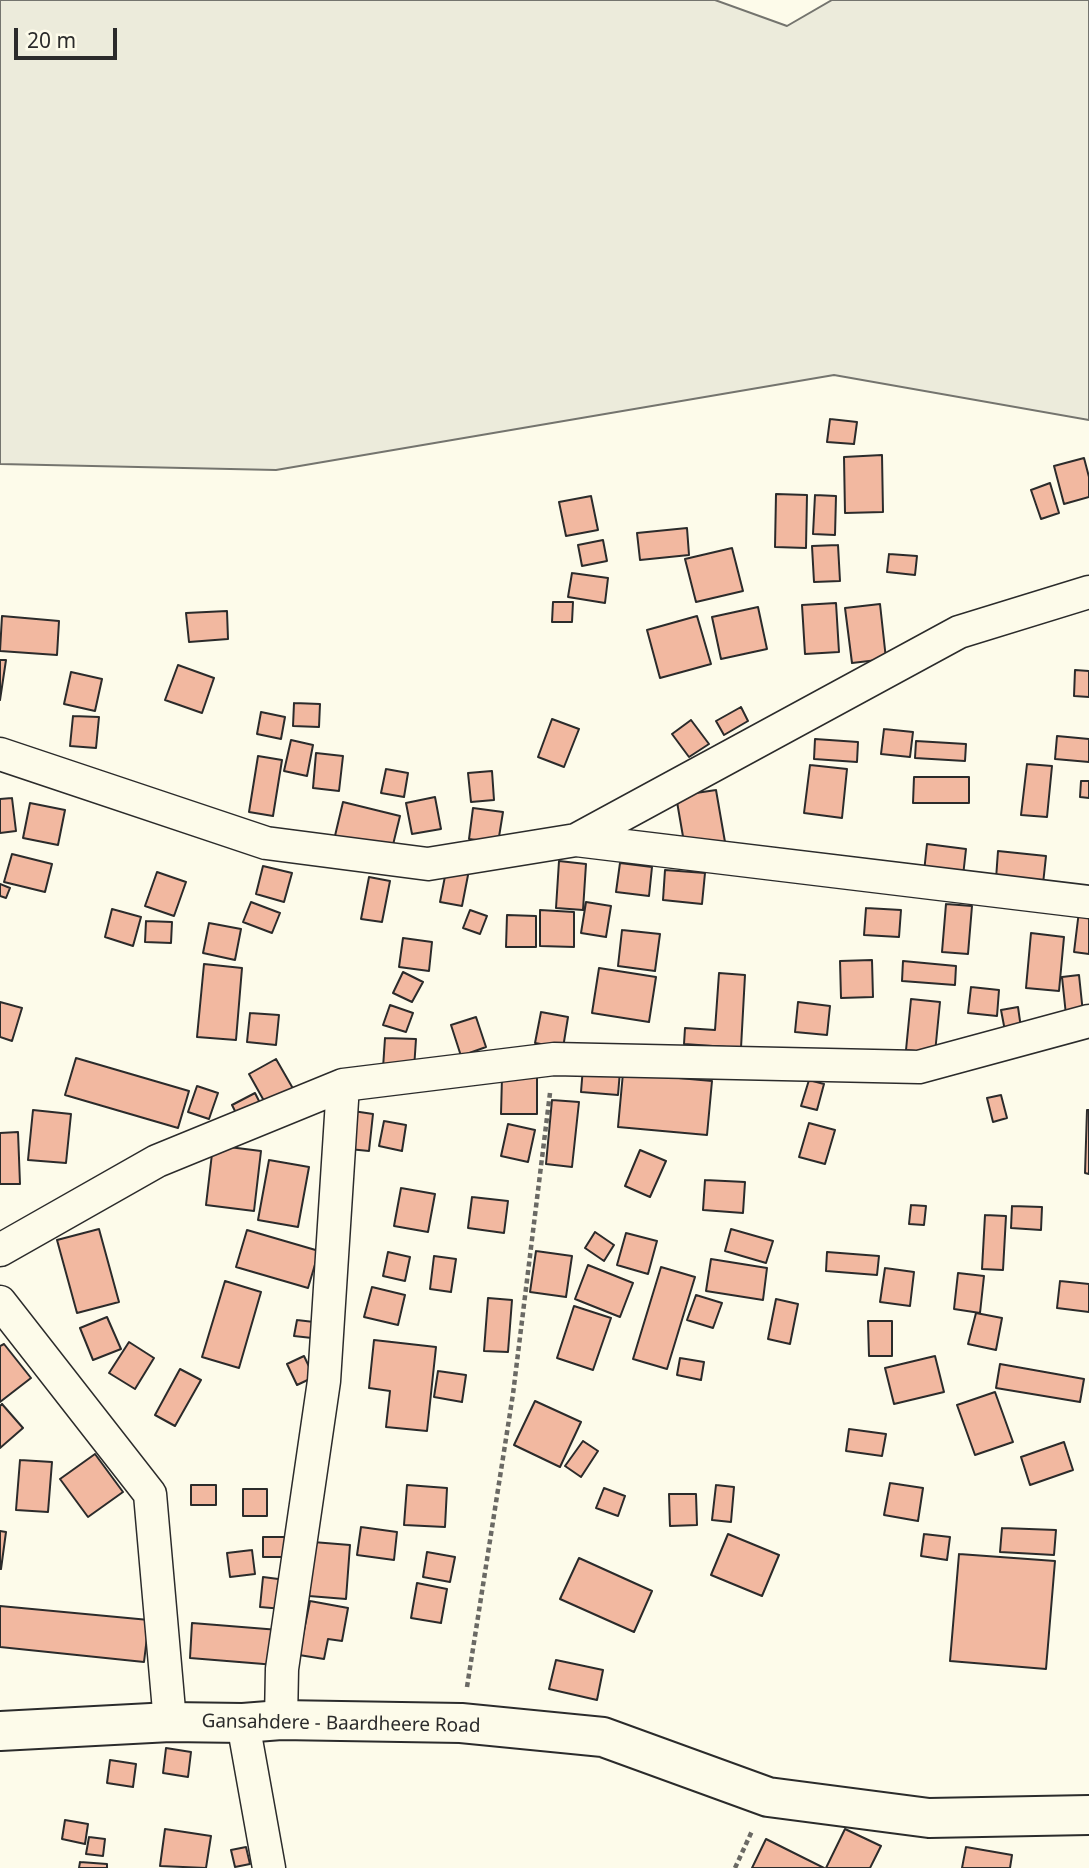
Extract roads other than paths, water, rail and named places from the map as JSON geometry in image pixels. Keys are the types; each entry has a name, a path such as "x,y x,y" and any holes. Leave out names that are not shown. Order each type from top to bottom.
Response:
{"main road":[{"name":"Gansahdere - Baardheere Road","path":"0,1731 170,1722 243,1723 281,1720 461,1723 603,1737 768,1797 929,1818 1089,1815"}],"street":[{"path":"576,840 959,632 1089,592"},
{"path":"0,754 266,842 428,864 576,840 1089,902"},
{"path":"0,1250 157,1161 343,1085 554,1059 919,1067 1089,1021"},
{"path":"281,1720 282,1669 324,1381 343,1085"},
{"path":"0,1302 150,1494 170,1722"},
{"path":"243,1723 269,1868"}]}
